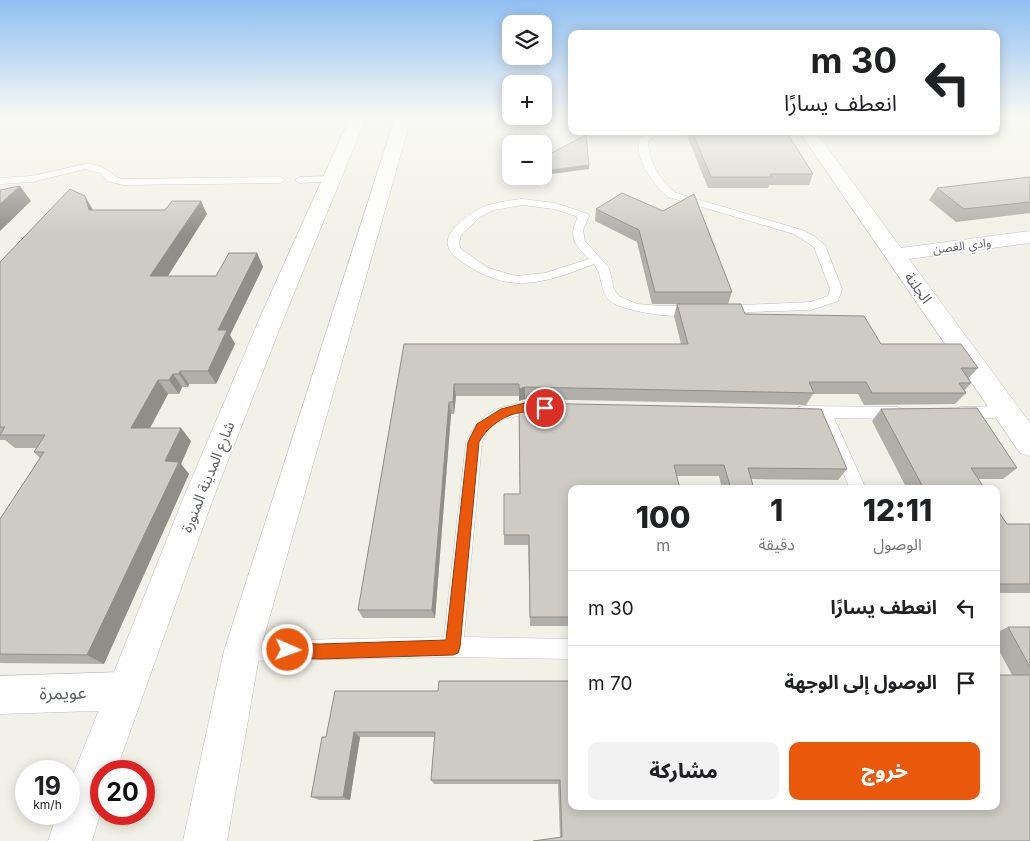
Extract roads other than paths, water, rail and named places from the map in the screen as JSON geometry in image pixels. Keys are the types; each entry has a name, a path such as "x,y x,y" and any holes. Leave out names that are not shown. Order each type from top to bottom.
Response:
{"street":[{"name":"شارع المدينة المنورة","path":"70,841 198,498 273,315 341,157"},
{"path":"206,841 242,651 390,157"},
{"name":"الجلتة","path":"825,157 1030,446"},
{"name":"وادي الغصن","path":"894,255 1030,237"},
{"name":"عويمرة","path":"0,695 125,691"}],"lane":[{"path":"596,260 553,276 539,279 497,277 481,270 458,253 454,237 472,216 502,205 522,203 555,206 584,216 578,231 580,243 596,260 603,268 608,290 616,300 627,305 647,310 729,310 811,306 834,298 836,289 819,245 810,238 798,232 672,195 656,180 647,157"},
{"path":"0,181 33,179 83,166 98,169 108,175 110,179 123,182 280,180"},
{"path":"300,180 332,179"},
{"path":"453,647 474,442 482,427 504,412 525,407 555,408"},
{"path":"784,412 911,413"},
{"path":"941,413 1007,412"},
{"path":"824,413 856,485"},
{"path":"242,651 453,647 568,649"}]}
